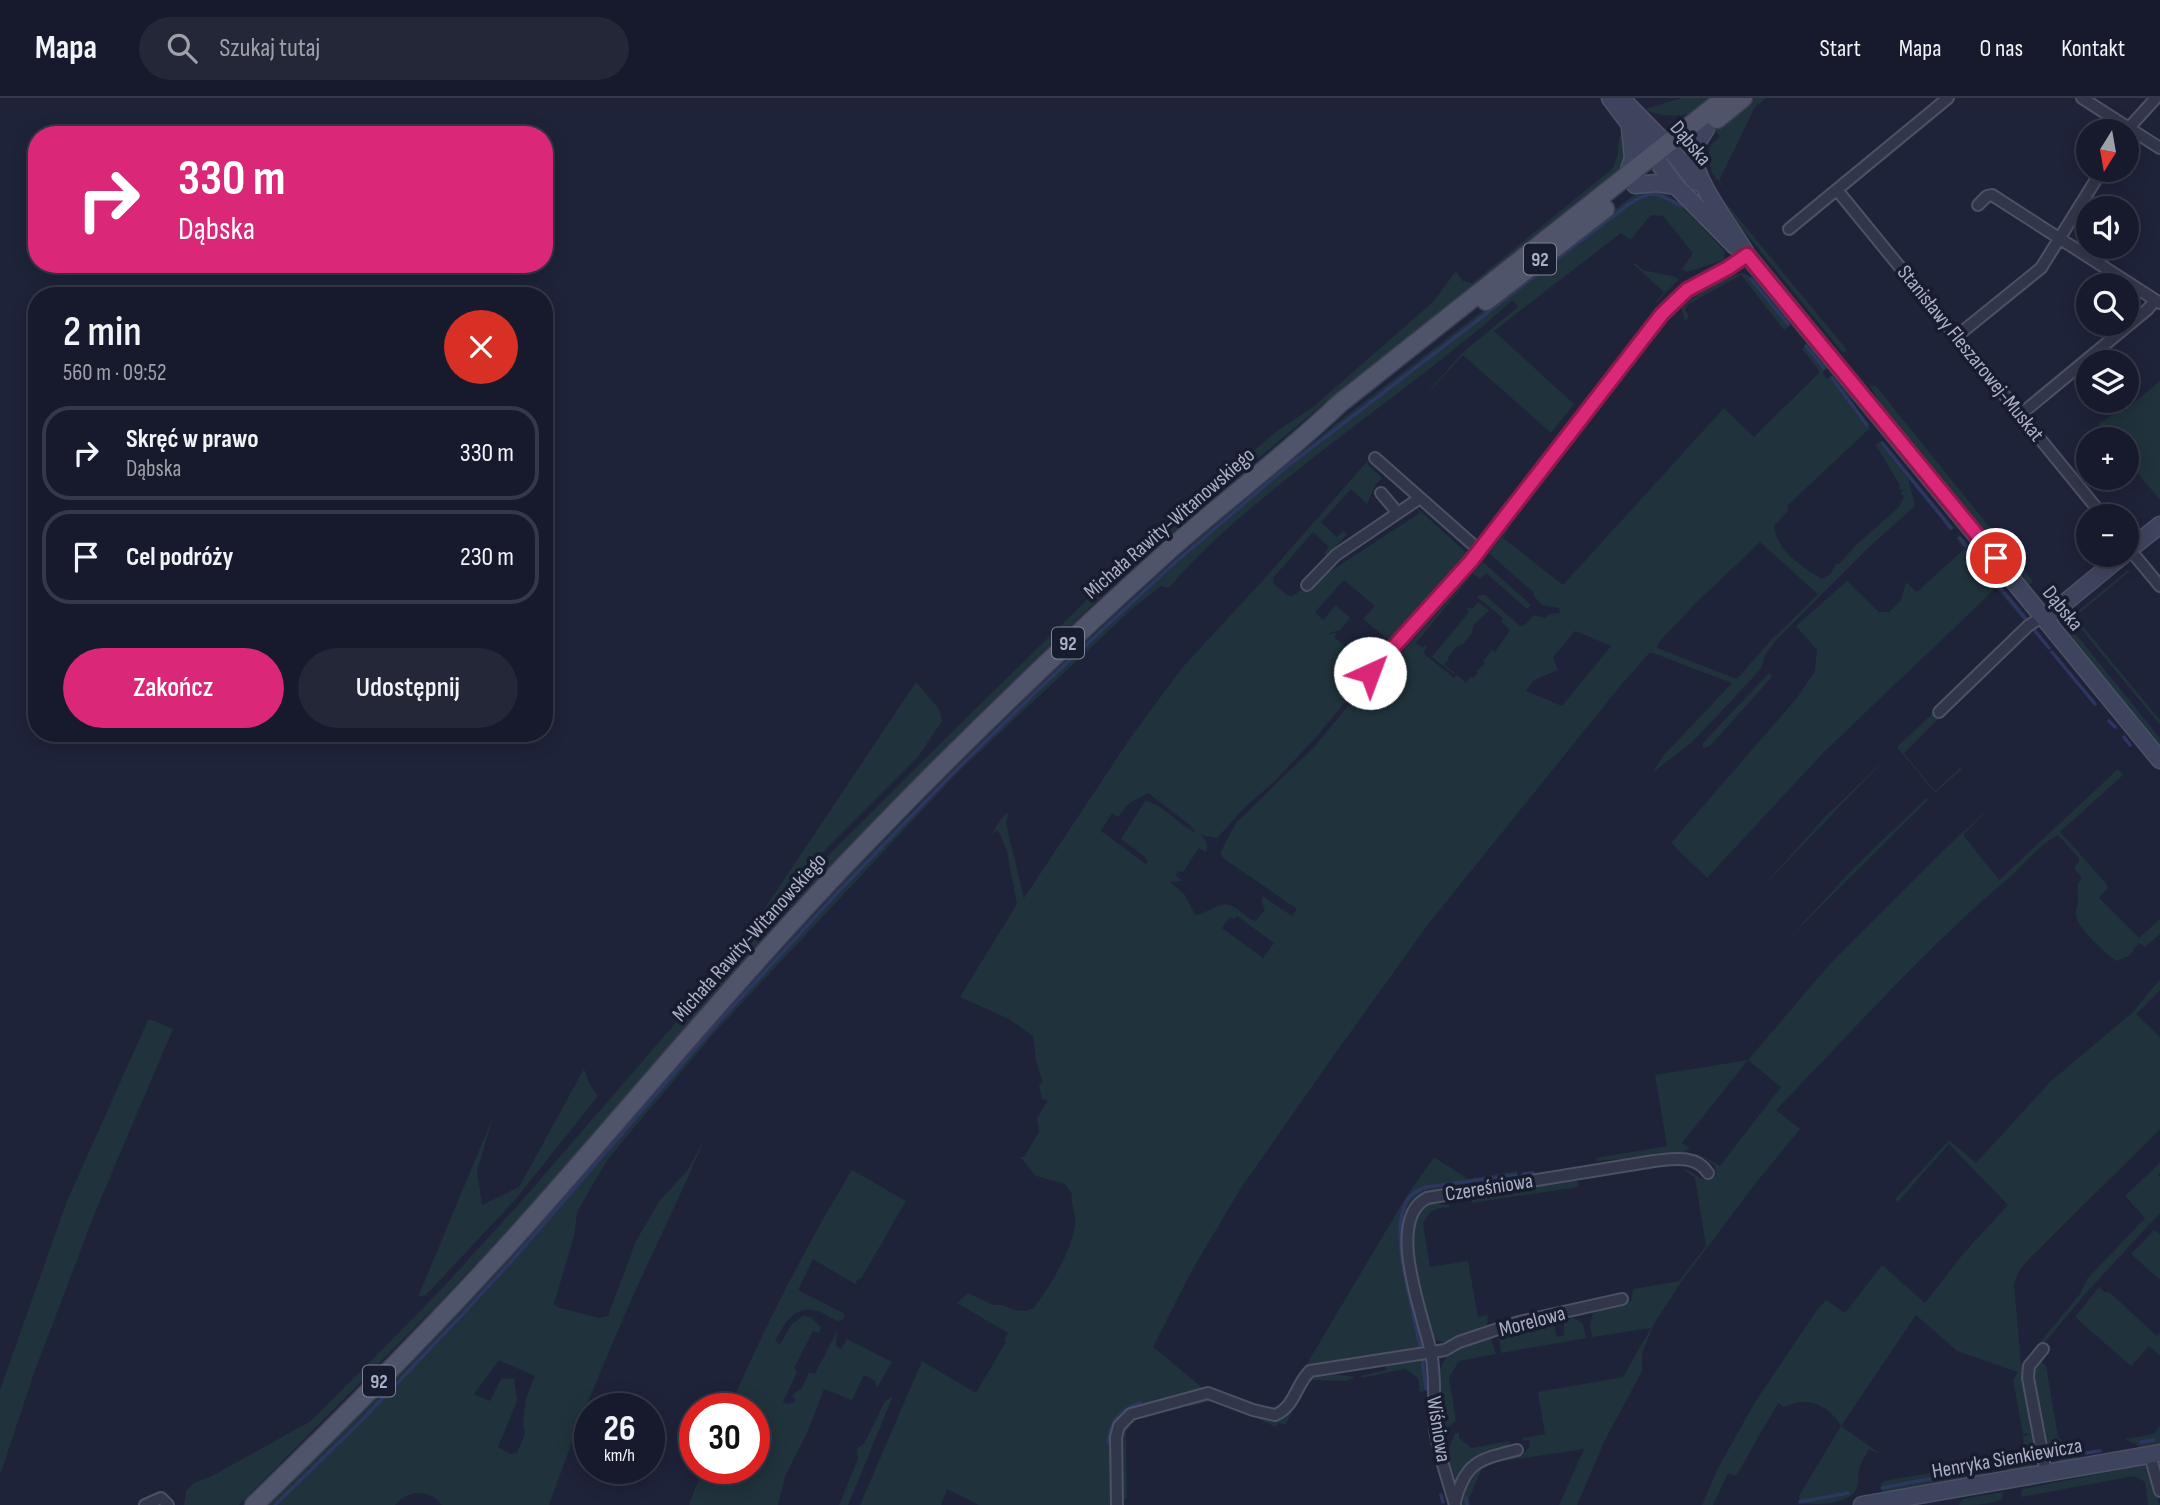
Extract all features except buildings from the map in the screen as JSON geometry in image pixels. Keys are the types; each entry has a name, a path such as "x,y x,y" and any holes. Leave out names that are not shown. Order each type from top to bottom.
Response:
{"main road":[{"name":"Michała Rawity-Witanowskiego","path":"1664,155 1725,98"},
{"name":"Michała Rawity-Witanowskiego","path":"254,1505 344,1417 461,1295 745,973 992,715 1195,528 1309,432 1345,408 1631,180 1664,155 1706,129 1743,98"}],"street":[{"name":"Dąbska","path":"1610,98 1630,126 1664,155 1676,186 1709,222 1747,255"},
{"name":"Dąbska","path":"1621,98 1664,155 1724,219"},
{"path":"1789,229 1948,98"},
{"path":"2081,98 2111,119"},
{"path":"2137,119 2156,98"},
{"path":"1630,126 1633,158 1631,180"},
{"name":"Dąbska","path":"1706,129 1695,146 1695,165 1747,255 2160,760"},
{"path":"2139,137 2160,148"},
{"name":"Dąbska","path":"1631,180 1676,186"},
{"path":"1957,336 2041,268 2095,182"},
{"name":"Stanisławy Fleszarowej-Muskat","path":"1837,190 2093,504"},
{"path":"1978,205 1992,195 2158,302 2021,414"},
{"path":"1370,673 1416,625 1479,550 1662,314 1687,290 1747,255"},
{"path":"1375,458 1479,550"},
{"path":"1381,493 1398,513"},
{"path":"1307,585 1336,555 1420,498"},
{"path":"2139,541 2160,525"},
{"path":"2139,564 2160,586"},
{"path":"1939,712 2028,626 2044,618 2106,567"},
{"name":"Czereśniowa","path":"1431,1351 1414,1290 1408,1241 1409,1218 1421,1200 1490,1186 1674,1159 1693,1161 1708,1173"},
{"name":"Morelowa","path":"1117,1505 1116,1441 1119,1426 1131,1413 1202,1394 1218,1395 1265,1414 1280,1413 1290,1404 1310,1371 1445,1350 1459,1342 1519,1322 1622,1299"},
{"path":"1433,1370 1437,1357 1445,1350"},
{"name":"Wiśniowa","path":"1431,1351 1437,1443 1455,1505"},
{"path":"2040,1353 2029,1366 2028,1378 2046,1473"},
{"name":"Wiśniowa","path":"1455,1505 1463,1481 1474,1465 1486,1457 1517,1450"},
{"path":"2155,1454 2160,1491"},
{"name":"Henryka Sienkiewicza","path":"1862,1505 2155,1454"},
{"path":"145,1505 161,1498 168,1505"}],"shaded area":[{"path":"1681,98 1711,98 1697,110 1687,114 1662,115 1646,109"},
{"path":"1755,98 1766,98 1755,107 1719,181 1761,235 1712,173 1708,157 1711,144 1720,137 1715,131"},
{"path":"1626,133 1625,164 1616,176 1322,405 1209,500 1108,590 964,728 784,914 526,1210 443,1299 239,1505 184,1505 186,1491 194,1483 212,1476 311,1421 436,1295 519,1204 778,906 1138,550 1277,431 1313,407 1434,301 1456,271 1463,281 1472,283 1613,168 1618,154 1619,137"},
{"path":"1664,190 1663,193 1678,202 1724,250 1724,260 1687,272 1682,269 1693,253 1663,216 1651,215 1630,240 1621,233 1494,331 1574,404 1551,433 1463,355 1417,405 1461,354 1518,307 1513,300 1459,346 1258,502 1212,543 1169,588 1161,586 1133,608 957,773 716,1031 606,1162 577,1212 574,1236 554,1304 599,1318 608,1316 636,1241 660,1200 687,1171 704,1140 592,1393 574,1393 574,1438 549,1505 442,1505 431,1496 419,1493 406,1496 395,1505 267,1505 374,1400 478,1290 833,891 1040,682 1207,530 1333,426 1639,191","holes":["499,1360 535,1376 526,1398 523,1424 525,1434 517,1453 511,1454 498,1447 517,1401 514,1378 501,1379 490,1401 474,1394"]},
{"path":"1717,192 1847,350 1843,353 1748,236"},
{"path":"1633,264 1643,270 1676,277 1678,280 1650,309 1664,292"},
{"path":"1743,273 1753,278 1791,325 1784,330 1741,275 1689,304 1685,309 1689,317 1685,321 1681,308 1694,297 1727,278"},
{"path":"1807,344 1827,368 1822,373 1827,379 1832,375 1870,428 1787,506 1788,511 1774,526 1785,550 1822,579 1899,507 1904,496 1900,494 1903,490 1899,489 1897,492 1900,485 1875,444 1883,441 1954,528 1950,531 1943,522 1946,520 1883,442 1880,443 1908,478 1915,506 1870,546 1777,639 1766,653 1761,668 1691,743 1652,773 1664,755 1732,683 1650,652 1429,923 1241,1188 1191,1272 1153,1347 1204,1389 1212,1388 1258,1407 1279,1409 1272,1412 1257,1409 1210,1390 1126,1412 1119,1419 1113,1436 1113,1505 979,1505 947,1489 941,1505 860,1505 922,1361 976,1393 1006,1342 1004,1341 1008,1333 957,1303 968,1293 993,1305 1015,1310 1026,1311 1034,1308 1053,1279 1073,1236 1075,1217 1072,1194 1065,1184 1036,1176 1020,1157 1024,1157 1039,1132 1037,1118 1047,1102 1042,1099 1039,1085 1043,1082 1036,1061 1033,1036 1009,1019 960,997 1017,904 1007,852 998,830 992,834 1000,820 1008,812 1006,824 1024,898 1131,737 1182,668 1378,449 1367,464 1382,478 1376,484 1367,504 1351,489 1321,522 1337,537 1343,531 1347,534 1328,556 1324,553 1329,547 1313,532 1273,578 1274,584 1292,596 1420,513 1416,507 1469,555 1392,643 1363,619 1375,606 1344,580 1315,612 1323,620 1336,605 1350,618 1340,630 1326,634 1337,633 1334,637 1363,661 1375,648 1383,646 1386,649 1367,669 1369,672 1363,678 1342,689 1348,695 1346,701 1274,782 1245,807 1217,838 1201,835 1206,843 1206,852 1199,848 1183,872 1179,871 1175,875 1182,881 1170,882 1185,895 1195,915 1227,905 1255,921 1265,910 1262,896 1292,916 1297,909 1223,858 1220,853 1236,823 1314,747 1372,677 1378,679 1483,562 1531,605 1527,609 1486,573 1480,579 1473,574 1416,643 1423,648 1426,645 1423,653 1454,678 1457,675 1466,683 1473,678 1478,673 1476,671 1485,664 1483,661 1492,650 1495,652 1510,630 1501,621 1503,618 1477,597 1479,595 1485,595 1520,626 1525,625 1534,615 1545,618 1550,614 1560,613 1559,608 1542,605 1534,593 1489,553 1514,521 1503,538 1563,585 1724,408 1754,437 1820,372 1802,349","holes":["1760,542 1818,594 1772,639 1737,679 1657,648 1659,642","1575,631 1611,646 1562,706 1526,691 1534,680 1558,670 1553,657","1148,793 1190,825 1196,833 1159,806 1145,801 1121,839 1144,856 1148,862 1146,864 1101,831 1112,813 1118,817 1128,804","1237,916 1274,943 1263,958 1222,928 1230,917 1234,919"]},
{"path":"1866,379 1872,387 1875,385 2033,581 2029,585 1881,405"},
{"path":"2160,381 2160,500 2139,475 2139,427 2100,427 2098,424 2115,413 2139,413 2139,398"},
{"path":"1960,535 1969,546 1965,549 1969,555 1973,552 1992,575 1989,578 1993,584 1997,581 2029,620 1997,656 1934,714 1938,719 1904,753 1935,791 1962,769 1935,793 1897,747 1978,671 1975,667 2024,621 1996,588 1823,753 1707,878 1671,843 1797,698 1815,671 1817,650 1796,626 1847,581 1879,612 1889,612 1901,600 1906,582 1917,592 1964,549 1956,538"},
{"path":"2130,571 2075,617 2160,720 2160,725 2073,619 2077,612"},
{"path":"1478,602 1489,610 1473,626 1472,633 1463,644 1456,647 1448,657 1444,665 1454,674 1432,657 1469,612 1468,607 1472,609"},
{"path":"2066,622 2160,738 2160,747 2070,636"},
{"path":"1769,673 1771,678 1710,746 1703,748 1703,743"},
{"path":"916,682 939,709 942,721 917,758 761,914"},
{"path":"1892,752 1757,893 1823,819"},
{"path":"2118,769 2123,775 2060,832 2105,882 2108,888 2099,898 2139,938 2160,919 2160,934 2145,947 2139,943 2129,956 2116,961 2099,947 2078,921 2078,885 2082,878 2074,868 2079,858 2058,835 2045,843 1919,961 1776,1110 1800,1129 1682,1281 1655,1322 1642,1353 1642,1371 1605,1440 1577,1505 1559,1505 1584,1449 1484,1464 1469,1498 1470,1505 1462,1505 1463,1488 1479,1463 1522,1455 1530,1446 1529,1440 1523,1441 1522,1438 1545,1434 1538,1392 1623,1377 1651,1328 1592,1337 1590,1325 1593,1313 1631,1301 1633,1289 1679,1281 1706,1246 1695,1178 1683,1169 1704,1180 1712,1179 1716,1175 1715,1166 1698,1153 1720,1166 1781,1087 1748,1060 1829,965 1994,804 1963,835 1999,880"},
{"path":"1928,799 1786,941 1852,870"},
{"path":"2160,979 2160,990 2136,1014 2160,1037 2160,1129 2029,1259 2020,1269 2014,1284 2021,1365 2080,1294 2087,1279 2145,1218 2125,1196 2160,1163 2160,1213 2086,1293 2026,1365 2037,1444 2032,1465 2010,1472 1999,1461 2019,1457 2024,1445 2023,1436 2033,1434 2023,1434 2013,1380 2018,1372 1957,1351 1916,1315 1841,1426 1830,1412 1816,1404 1801,1402 1784,1407 1778,1403 1736,1476 1728,1473 1713,1505 1702,1505 1718,1468 1755,1402 1826,1300 1845,1313 1882,1265 1925,1303 1963,1254 2008,1205 1949,1144 1898,1202 1895,1199 1949,1140 1976,1163 2050,1082 2134,1011"},
{"path":"148,1020 173,1029 96,1210 34,1373 0,1475 0,1390 67,1201"},
{"path":"1748,1060 1682,1143 1690,1148 1680,1154 1621,1162 1620,1159 1596,1161 1596,1158 1667,1146 1655,1075"},
{"path":"584,1069 598,1096 515,1200 426,1295 418,1297 493,1117 477,1171 482,1205 519,1187"},
{"path":"1434,1157 1468,1179 1517,1171 1517,1178 1430,1191 1419,1197 1409,1210 1404,1227 1424,1348 1301,1374 1406,1197"},
{"path":"852,1170 906,1201 861,1279 855,1284 813,1259 798,1290 845,1316 837,1321 816,1310 807,1309 793,1315 787,1322 775,1341 780,1344 792,1324 803,1316 811,1317 821,1328 819,1333 813,1331 794,1368 797,1372 783,1402 794,1403 794,1393 802,1388 809,1372 815,1374 837,1331 836,1346 841,1349 847,1339 892,1362 877,1388 875,1381 864,1375 852,1400 824,1389 808,1431 785,1476 778,1505 689,1505 697,1484 770,1484 770,1393 736,1393 786,1287"},
{"path":"1574,1179 1578,1182 1578,1187 1472,1203 1476,1194"},
{"path":"1428,1203 1450,1205 1435,1210 1423,1223 1430,1267 1468,1261 1478,1317 1488,1315 1487,1325 1445,1343 1432,1339 1412,1257 1412,1225 1417,1213"},
{"path":"2154,1230 2160,1234 2160,1280 2131,1254"},
{"path":"2099,1287 2109,1292 2157,1336 2160,1333 2160,1356 2149,1346 2131,1366 2075,1317"},
{"path":"1573,1317 1583,1324 1586,1338 1501,1353 1500,1335 1548,1320 1553,1322 1557,1337 1564,1335 1564,1322"},
{"path":"1491,1339 1496,1354 1459,1361 1449,1378 1456,1421 1442,1431 1438,1383 1445,1360 1468,1344"},
{"path":"1425,1358 1428,1396 1427,1389 1420,1393 1418,1378 1405,1369 1361,1378 1386,1370 1387,1364"},
{"path":"2039,1360 2046,1366 2058,1437 2066,1444 2063,1450 2077,1448 2074,1461 2057,1460 2044,1448 2033,1390 2035,1368"},
{"path":"1313,1374 1356,1377 1345,1381 1309,1380 1285,1425 1278,1423 1276,1427 1216,1400 1187,1407 1189,1402 1204,1395 1270,1418"},
{"path":"893,1396 848,1505 839,1505 858,1459 857,1448 864,1444 885,1401"},
{"path":"1180,1406 1181,1408 1136,1419 1126,1432 1127,1499 1123,1499 1119,1448 1128,1418"},
{"path":"1841,1426 1878,1452 1869,1449 1860,1466 1857,1488 1846,1499 1830,1503 1800,1503 1799,1496"},
{"path":"2160,1426 2160,1445 2140,1447 2125,1439 2154,1434"},
{"path":"1455,1433 1459,1433 1459,1438 1472,1448 1509,1441 1510,1444 1459,1482 1455,1479 1447,1453"},
{"path":"1989,1463 1988,1471 1982,1477 1918,1489 1882,1492 1881,1484 1884,1481"},
{"path":"2145,1465 2148,1467 2160,1505 2148,1505 2145,1482 2134,1476 2021,1497 2022,1489"},
{"path":"2003,1492 2002,1499 1997,1501 1959,1505 1962,1499"}],"waterway":[{"path":"275,1505 361,1421 460,1317 715,1026 837,893 953,773 1171,566 1289,465 1629,204 1656,194 1681,206"},
{"path":"1751,279 1788,324"},
{"path":"1806,346 1824,368"},
{"path":"1832,378 1867,425"},
{"path":"1882,443 1951,528"},
{"path":"1960,538 1965,545"},
{"path":"1973,555 1989,574"},
{"path":"1997,584 2026,619"},
{"path":"2035,631 2049,648"},
{"path":"2052,652 2095,704"},
{"path":"2109,721 2115,727"},
{"path":"2124,737 2130,745"},
{"path":"1523,1174 1533,1173"},
{"path":"1420,1346 1400,1237 1406,1203 1413,1194 1427,1187 1516,1175"},
{"path":"1422,1357 1426,1389"},
{"path":"1108,1443 1117,1417 1140,1403"},
{"path":"2141,1442 2154,1440"},
{"path":"2086,1453 2100,1451"},
{"path":"2059,1457 2076,1454"},
{"path":"2006,1466 2029,1462"},
{"path":"1964,1473 1985,1470"},
{"path":"1882,1488 1945,1476"},
{"path":"1800,1502 1848,1493"},
{"path":"1441,1495 1443,1502"},
{"path":"1466,1498 1467,1505"}],"route":[{"path":"1370,673 1471,561 1662,314 1687,290 1747,255 1996,558"}]}
